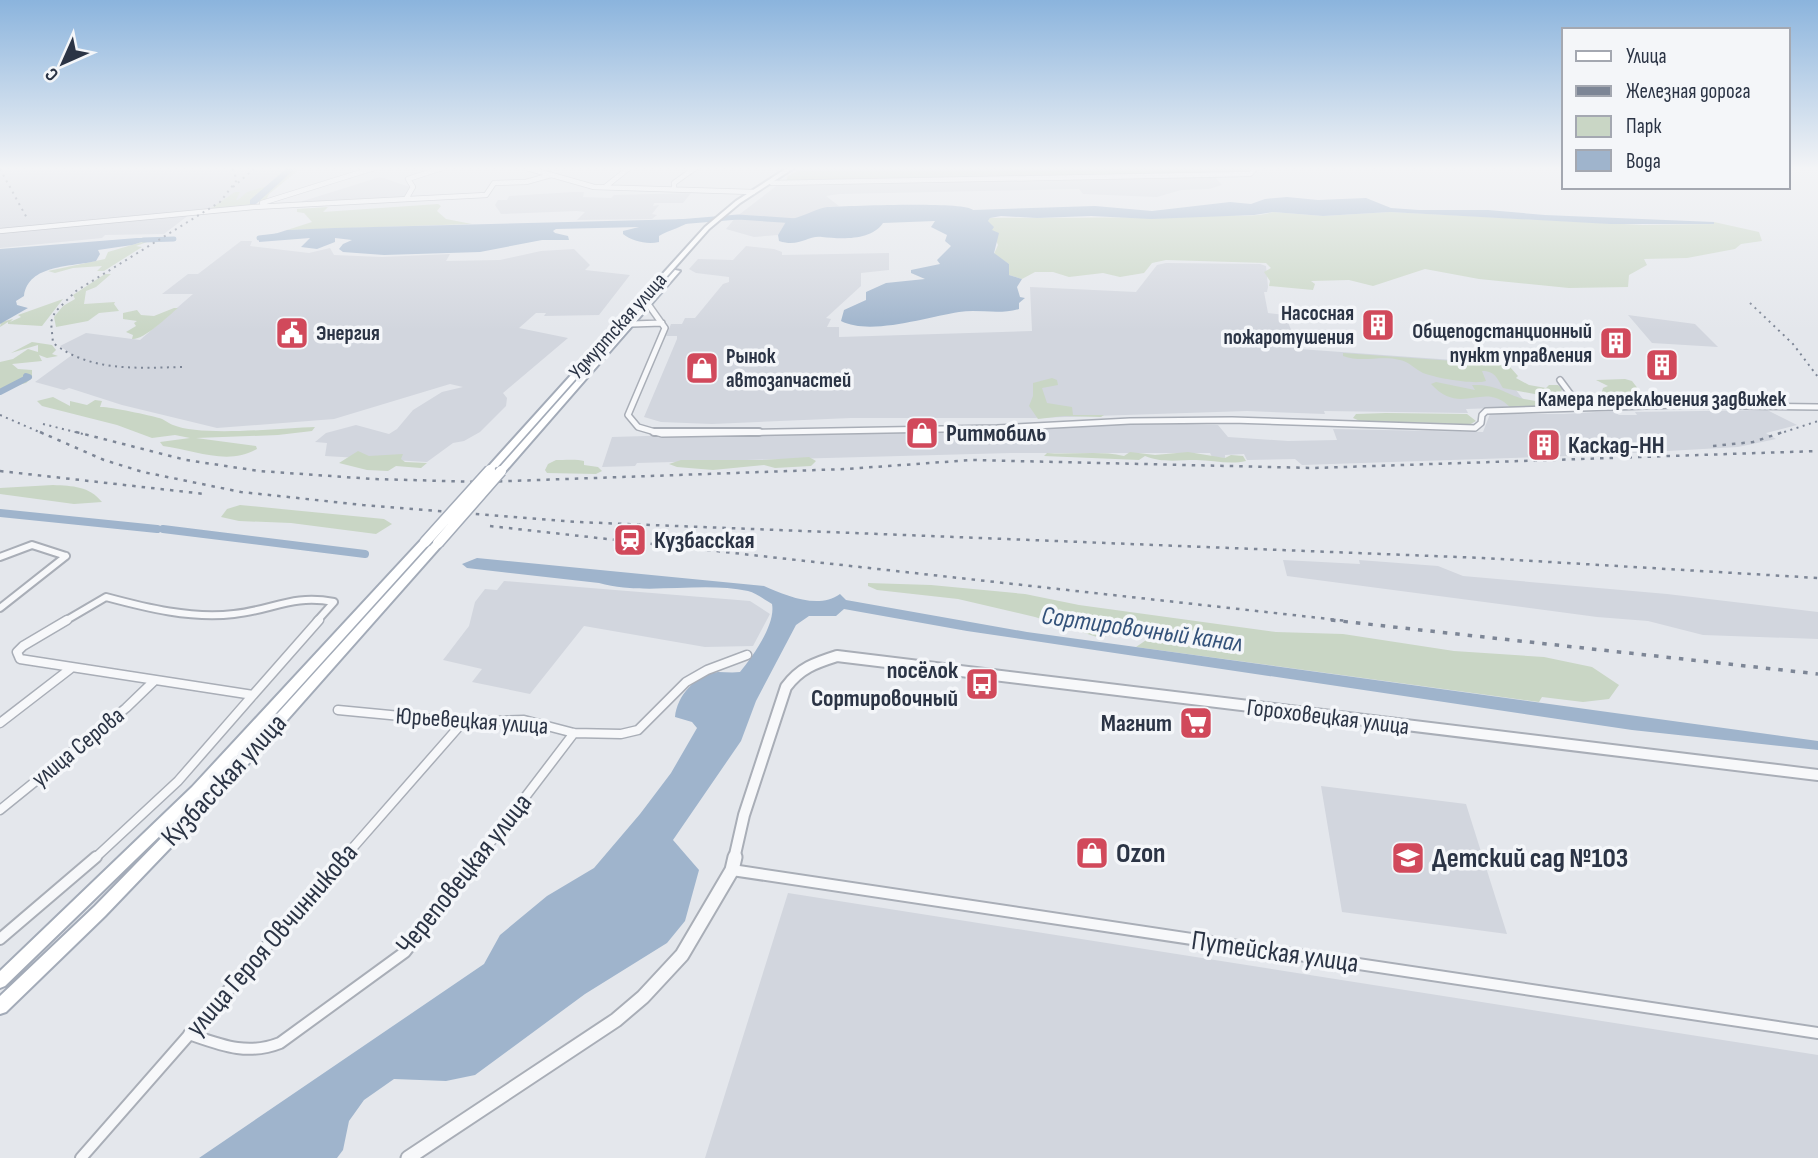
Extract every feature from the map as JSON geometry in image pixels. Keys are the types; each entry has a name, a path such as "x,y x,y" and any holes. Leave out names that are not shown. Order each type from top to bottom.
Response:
{"main road":[{"name":"Удмуртская улица","path":"495,470 632,324 718,222"},
{"name":"Удмуртская улица","path":"495,470 620,322 718,222"},
{"path":"431,542 495,470"},
{"name":"Кузбасская улица","path":"0,981 197,791 431,542"},
{"name":"Кузбасская улица","path":"0,1007 100,911 214,793 431,542"}],"street":[{"path":"0,231 95,222"},
{"path":"648,304 665,328 628,415 631,423 643,430 662,434 997,428 1130,421 1232,420 1475,428 1481,423 1482,415 1486,411 1677,405 1818,407"},
{"path":"632,324 662,323"},
{"path":"1560,380 1580,407"},
{"path":"0,557 32,545 66,556 0,608"},
{"name":"Кузбасская улица","path":"0,939 137,822 178,781 334,602 297,598 253,611 214,614 146,608 106,597 17,652 20,659 70,668"},
{"name":"Юрьевецкая улица","path":"338,710 463,722 524,720 574,733 621,734 638,730 686,682 707,670 747,656"},
{"name":"Гороховецкая улица","path":"733,870 744,815 786,687 796,674 809,665 837,656 1818,775"},
{"path":"0,723 70,668 255,695"},
{"name":"улица Серова","path":"0,810 126,708 154,681"},
{"name":"улица Героя Овчинникова","path":"81,1158 463,722"},
{"name":"Череповецкая улица","path":"189,1034 238,1051 266,1050 280,1043 405,952 574,733"},
{"path":"408,1158 585,1041 643,997 682,955 733,870"},
{"name":"Путейская улица","path":"733,870 1818,1033"}],"shaded area":[{"path":"0,222 81,222 0,230"},
{"path":"105,222 180,222 164,234 105,235 102,238 0,248 0,232"},
{"path":"732,222 786,222 778,235 754,237 726,229"},
{"path":"241,241 252,241 250,246 309,253 330,248 334,255 382,257 450,254 446,261 500,260 541,251 574,249 590,265 585,270 630,275 599,315 544,316 546,313 536,313 519,328 568,338 503,393 507,398 506,406 480,432 464,441 453,443 427,462 325,456 327,443 315,442 326,433 356,425 389,434 397,429 413,410 442,392 463,387 450,384 334,419 217,428 122,405 69,388 64,390 35,382 72,355 60,346 86,333 140,340 193,294 162,294 188,274 198,274"},
{"path":"746,246 774,249 782,252 782,255 889,253 889,270 861,273 861,286 826,318 831,319 827,327 839,327 839,337 1032,331 1030,287 1136,292 1157,265 1260,264 1266,266 1268,287 1267,292 1264,292 1268,313 1285,315 1299,349 1495,363 1529,407 1466,409 1468,413 1324,411 1325,414 1247,411 1034,418 851,418 712,424 661,422 644,417 677,339 677,336 666,336 671,324 682,324 685,318 695,318 723,284 729,282 729,277 696,273 689,269 698,259 733,260"},
{"path":"1628,315 1695,324 1718,347 1652,343"},
{"path":"1767,410 1797,425 1766,433 1776,439 1738,447 1598,455 1302,465 1295,459 1247,460 1244,454 1225,455 1225,458 1212,457 1210,453 1011,453 637,463 635,466 602,467 612,437 1122,422 1218,425 1228,437 1288,441 1337,440 1333,429 1483,432 1490,414 1613,411 1619,415 1637,415 1635,412"},
{"path":"1283,560 1360,564 1359,560 1438,566 1463,576 1667,594 1818,612 1818,639 1703,635 1648,621 1597,617 1287,576"},
{"path":"504,581 750,601 770,614 753,646 705,647 584,626 530,694 472,682 482,669 443,660 469,626 475,602 485,589 497,590"},
{"name":"Детский сад №103","path":"1321,786 1466,804 1507,934 1342,912"},
{"path":"788,893 1818,1055 1818,1158 705,1158"}],"green space":[{"path":"312,222 472,224 287,230"},
{"path":"988,222 1585,222 1643,225 1714,222 1759,232 1762,241 1687,258 1644,259 1647,265 1629,275 1628,287 1569,288 1479,279 1425,269 1373,286 1349,280 1311,281 1315,284 1313,290 1269,286 1270,281 1264,272 1271,268 1266,263 1166,260 1152,263 1144,273 1120,277 1103,273 1069,277 1053,272 1035,272 1022,279 1009,275 1009,264 994,254 998,245"},
{"path":"147,242 136,246 142,247 104,271 97,271 102,266 73,268 55,273 48,271 105,259 108,252"},
{"path":"105,274 111,274 96,287 86,291 84,304 115,302 119,311 99,313 88,321 56,327 54,317 63,306 75,299 73,295"},
{"path":"63,299 42,326 8,322 0,327 1,322 13,319 10,322 21,317 18,315"},
{"path":"178,308 143,336 132,339 133,335 126,332 136,326 134,323 137,321 123,319 123,313 137,310 141,315 154,316"},
{"path":"32,342 52,345 56,350 52,354 58,356 47,358 39,355 42,361 12,364 18,369 32,370 32,378 26,383 0,390 0,362 13,359 28,349 38,352 38,345 11,353"},
{"path":"1343,353 1495,364 1510,367 1518,376 1516,378 1529,385 1546,388 1549,385 1558,385 1563,389 1559,393 1570,398 1549,403 1544,401 1545,396 1503,388 1495,376 1486,371 1482,371 1486,381 1455,380 1423,373 1403,361 1350,358 1343,356"},
{"path":"1052,378 1057,380 1058,385 1042,388 1047,403 1072,407 1073,415 1104,415 1038,419 1029,406 1033,396 1033,383"},
{"path":"1596,380 1632,381 1646,399 1627,404 1606,403 1609,398 1601,395 1603,388 1608,386"},
{"path":"1436,382 1475,390 1472,385 1497,388 1547,405 1545,408 1511,408 1501,400 1491,397 1453,398 1442,394 1431,384"},
{"path":"53,397 70,406 70,401 87,405 95,400 102,401 100,407 147,415 186,429 202,431 315,427 312,431 278,435 196,438 256,446 257,449 246,454 223,457 163,446 160,442 190,438 175,435 152,438 117,425 42,406 37,401"},
{"path":"1356,414 1467,414 1476,421 1458,426 1446,423 1362,422 1353,418"},
{"path":"358,451 369,456 403,454 401,459 405,462 427,463 421,468 396,466 388,471 367,470 339,463"},
{"path":"1130,452 1155,455 1188,452 1225,458 1231,455 1243,456 1246,461 1233,463 1164,460 1145,456 1139,460 1044,456 1047,453 1096,453 1124,456"},
{"path":"809,457 816,461 811,466 775,468 764,465 713,470 669,464 681,460"},
{"path":"556,460 584,461 584,465 598,467 602,471 596,474 547,473 545,470 548,464"},
{"path":"53,485 86,490 102,502 74,504 0,494 0,488"},
{"path":"240,505 384,519 392,524 376,534 221,517 227,509"},
{"path":"868,583 931,585 1025,594 1079,605 1276,632 1343,634 1454,651 1544,657 1592,667 1619,685 1609,699 1583,702 1542,697 1539,702 1136,647 1158,632 1156,628 1142,626 1100,638 1035,617 958,599 877,590 868,586"}],"water":[{"path":"689,222 659,236 659,242 654,243 640,242 623,234 623,231 639,227 556,229 553,231 555,233 568,236 569,240 542,240 480,252 384,255 343,252 339,249 352,240 335,238 335,242 317,249 301,247 310,238 259,242 259,239 287,230"},
{"path":"786,222 908,222 883,223 871,233 855,238 817,237 786,243 779,241 778,235"},
{"path":"934,222 989,222 994,227 992,230 999,233 994,253 1009,264 1009,275 1022,279 1017,287 1020,297 1025,298 1019,303 1019,309 1004,312 959,312 883,326 867,327 841,321 844,310 866,300 866,292 886,283 925,279 911,273 911,270 940,264 937,260 951,246 945,241 947,235 931,227"},
{"path":"1574,222 1714,222 1714,224"},
{"path":"155,238 132,245 98,250 100,254 96,261 42,272 27,286 24,296 16,301 17,305 28,308 0,324 0,249"},
{"path":"477,558 764,586 791,597 812,601 831,599 840,594 846,600 1027,632 1818,741 1818,750 1632,730 967,631 844,609 836,616 809,616 796,625 756,701 741,741 673,840 699,870 685,921 667,943 585,994 475,1075 446,1081 394,1079 364,1100 349,1121 343,1150 337,1158 199,1158 484,964 500,935 547,896 594,868 671,773 697,728 692,722 675,717 683,694 702,677 718,672 740,672 762,640 771,621 772,604 748,591 711,587 617,587 467,568 462,564"}],"waterway":[{"path":"259,238 276,236"},
{"path":"143,240 174,239"},
{"name":"Сортировочный канал","path":"0,392 29,377 26,376"},
{"name":"Сортировочный канал","path":"0,513 157,529"},
{"name":"Сортировочный канал","path":"163,529 365,554"}],"railway":[{"path":"182,367 114,366 83,359 53,343 51,322 55,312 76,291 188,222"},
{"path":"1750,303 1793,344 1818,377"},
{"path":"0,415 44,434"},
{"path":"1778,434 1818,421"},
{"path":"43,424 83,434"},
{"path":"40,432 104,460 143,472 241,492 363,505 577,522 1483,558 1818,578"},
{"path":"76,432 186,460 259,471 373,479 482,482 846,469 972,460 1314,468 1818,451"},
{"path":"1713,446 1753,442 1783,432"},
{"path":"1626,448 1666,447"},
{"path":"0,471 205,494"},
{"path":"490,526 1347,621"},
{"path":"1331,620 1818,674"}],"place":[{"name":"Насосная пожаротушения","path":"1378,325"},
{"name":"Энергия","path":"292,333"},
{"name":"Общеподстанционный пункт управления","path":"1616,343"},
{"name":"Камера переключения задвижек","path":"1662,365"},
{"name":"Рынок автозапчастей","path":"702,368"},
{"name":"Ритмобиль","path":"922,433"},
{"name":"Каскад-НН","path":"1544,445"},
{"name":"Кузбасская","path":"630,540"},
{"name":"посёлок Сортировочный","path":"982,684"},
{"name":"Магнит","path":"1196,723"},
{"name":"Ozon","path":"1092,853"},
{"name":"Детский сад №103","path":"1408,858"}]}
